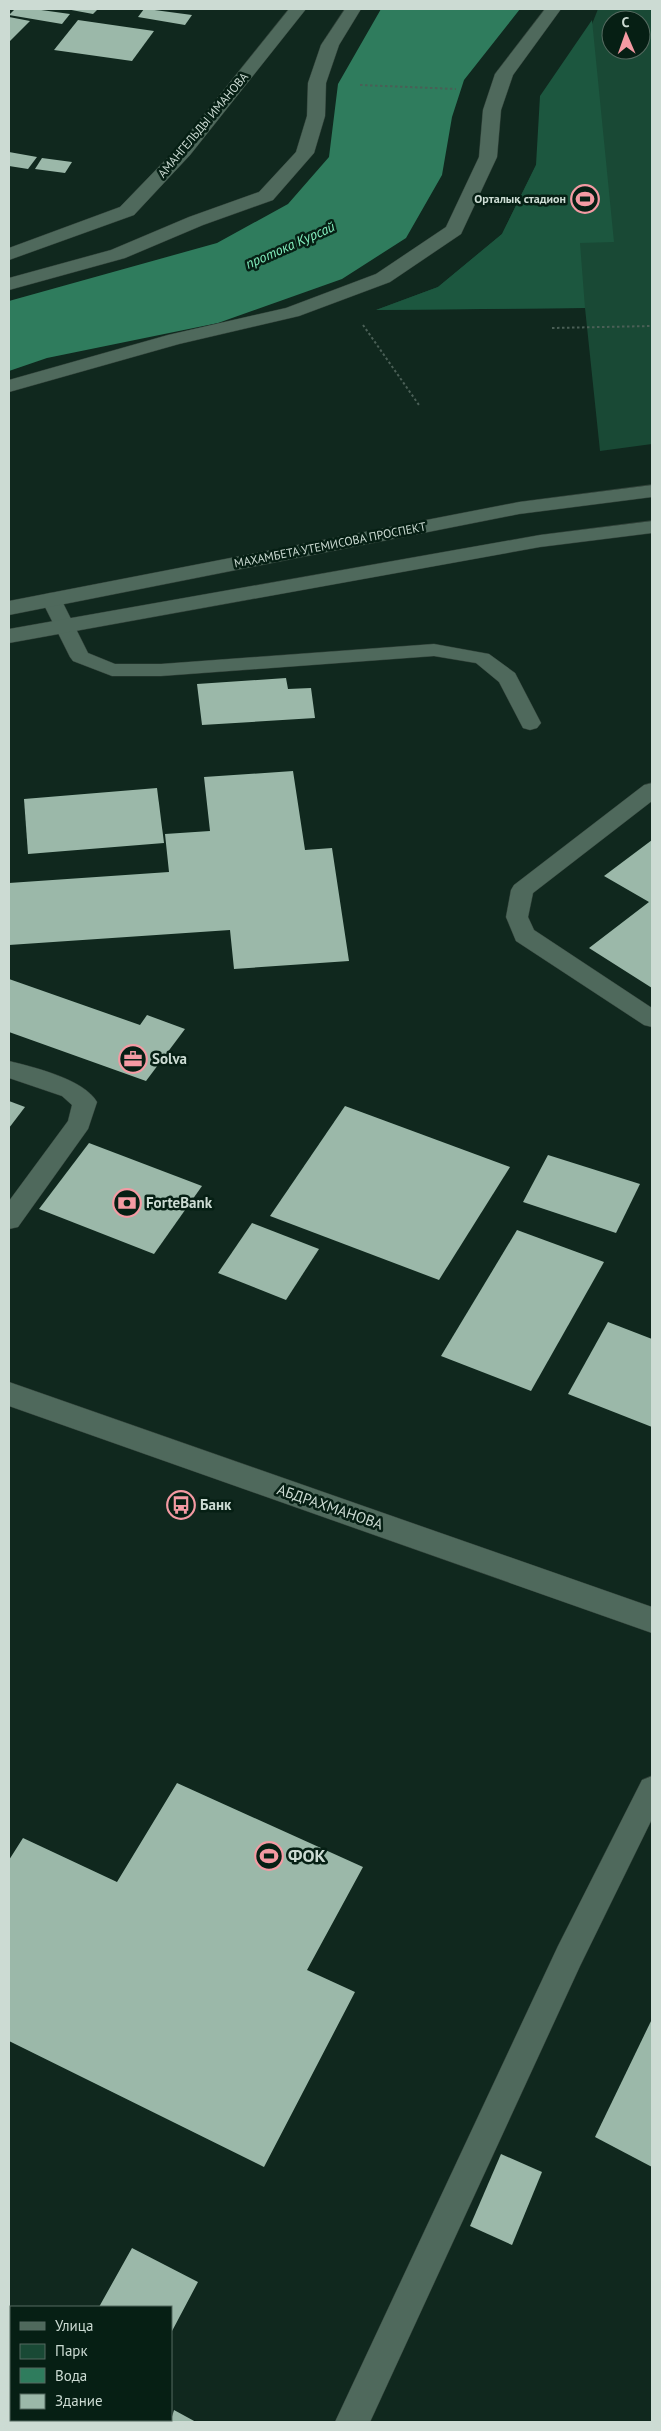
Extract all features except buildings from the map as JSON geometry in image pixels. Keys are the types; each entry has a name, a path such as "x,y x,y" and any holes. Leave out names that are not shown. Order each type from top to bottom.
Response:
{"street":[{"name":"АМАНГЕЛЬДЫ ИМАНОВА","path":"9,254 127,211 184,151 298,9"},
{"path":"9,284 118,254 266,196 305,153 316,116 317,83 330,45 353,9"},
{"path":"9,386 174,339 292,312 384,278 454,230 488,157 492,110 504,74 553,9"},
{"name":"МАХАМБЕТА УТЕМИСОВА ПРОСПЕКТ","path":"9,608 519,508 652,491"},
{"path":"9,636 540,540 652,527"},
{"name":"АБДРАХМАНОВА","path":"9,1394 652,1620"}],"lane":[{"path":"51,599 80,657 112,670 161,670 434,650 482,658 508,678 530,723"},
{"path":"652,790 522,890 517,917 524,935 652,1019"},
{"path":"9,1069 70,1090 85,1102 79,1123 9,1220"},
{"path":"352,2422 565,1965 652,1789"}],"path":[{"path":"317,83 456,89"},
{"path":"342,294 419,405"},
{"path":"552,328 652,326"}],"green space":[{"name":"Орталық стадион","path":"598,9 652,9 652,444 600,451 585,308 376,310 438,287 502,234 536,165"}],"shaded area":[{"path":"592,20 614,242 580,243 585,308 376,310 438,287 502,234 536,165 540,96"}],"water":[{"name":"протока Курсай","path":"381,9 520,9 464,80 452,117 442,175 406,238 342,279 218,323 47,358 9,371 9,301 217,243 288,204 329,157 338,84"}],"place":[{"name":"Орталық стадион","path":"585,199"},
{"name":"Solva","path":"133,1059"},
{"name":"ForteBank","path":"127,1203"},
{"name":"Банк","path":"181,1505"},
{"name":"ФОК","path":"269,1856"}]}
